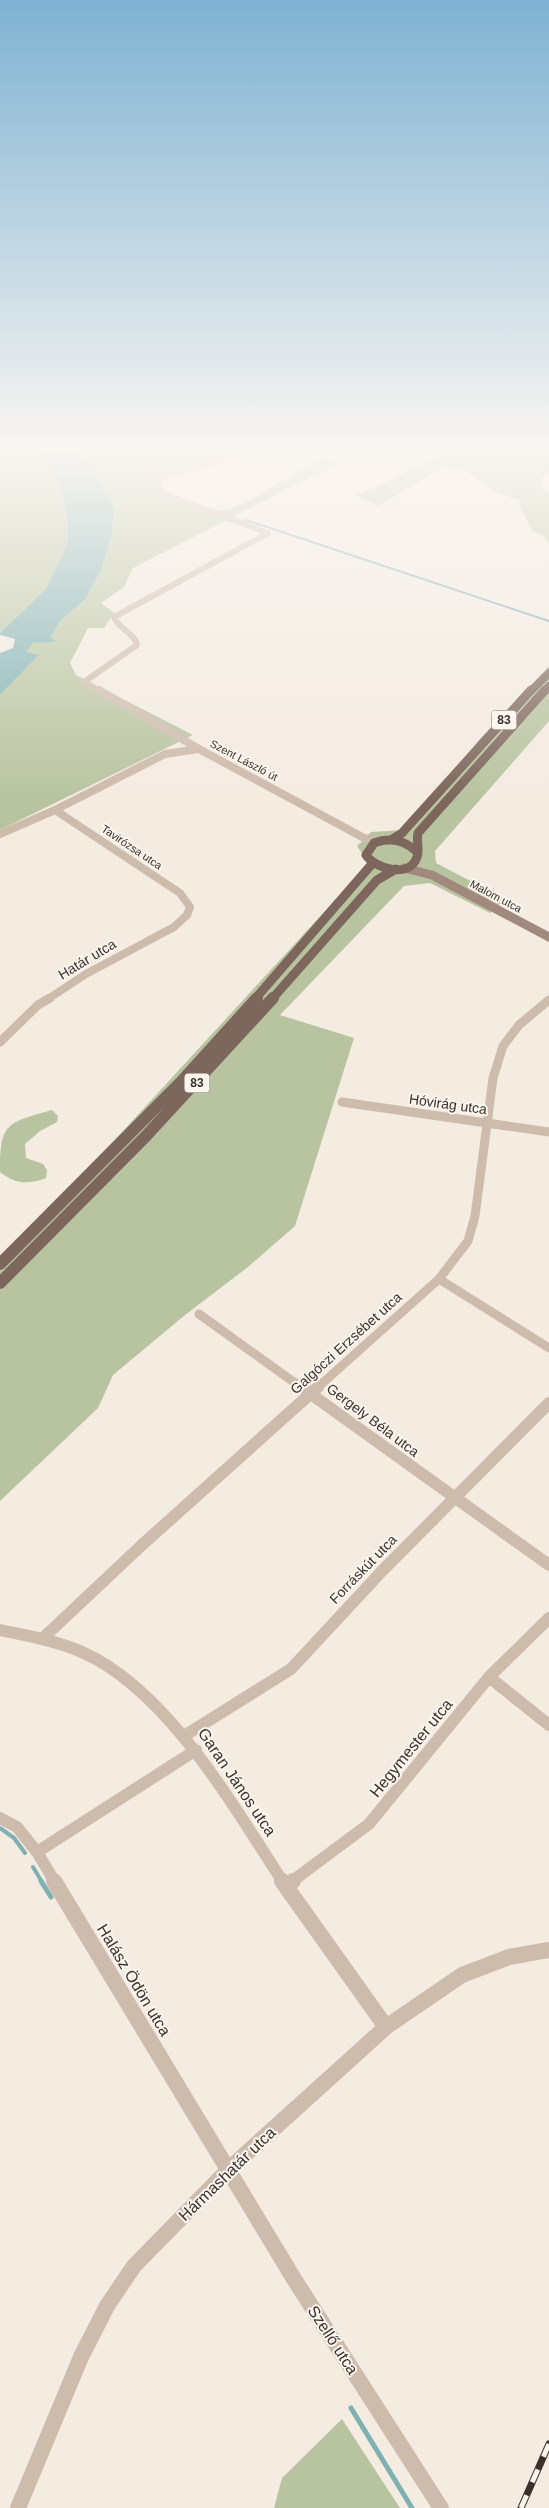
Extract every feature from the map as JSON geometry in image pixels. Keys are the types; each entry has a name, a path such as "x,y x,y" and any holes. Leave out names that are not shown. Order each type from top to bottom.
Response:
{"main road":[{"name":"83","path":"366,850 402,833 523,698 549,673"},
{"name":"83","path":"0,1283 198,1081 377,880 400,868 416,856 415,842 418,834 549,686"},
{"path":"386,840 407,843 432,875"},
{"path":"366,850 367,859 372,864 387,869 400,868 432,875"},
{"name":"83","path":"0,1264 68,1198 180,1082 292,958 372,864"},
{"name":"Malom utca","path":"432,875 549,938"}],"street":[{"path":"198,749 84,682 137,645 136,640 116,623 114,617 207,566"},
{"name":"Szent László út","path":"0,834 56,810 165,754 181,750 198,749 364,838 386,840"},
{"name":"Tavirózsa utca","path":"56,810 180,892 186,898 190,907"},
{"path":"364,838 366,850"},
{"name":"Határ utca","path":"0,1042 38,1005 86,974 174,927 184,919 190,907"},
{"name":"Galgóczi Erzsébet utca","path":"42,1639 143,1544 439,1279 468,1241 475,1216 493,1078 503,1046 519,1025 549,1000"},
{"name":"Hóvirág utca","path":"342,1102 549,1132"},
{"path":"439,1279 549,1348"},
{"name":"Gergely Béla utca","path":"198,1314 311,1393 455,1500 549,1565"},
{"name":"Forráskút utca","path":"184,1736 291,1669 382,1571 455,1500 549,1403"},
{"name":"Hegymester utca","path":"286,1886 369,1824 489,1677 549,1618"},
{"name":"Garan János utca","path":"0,1630 42,1639 93,1657 152,1701 196,1750 286,1886 386,2027"},
{"path":"489,1677 549,1725"},
{"path":"38,1852 196,1750"},
{"name":"Halász Ödön utca","path":"0,1818 17,1827 38,1852 229,2169"},
{"name":"Hármashatár utca","path":"18,2508 81,2357 107,2306 134,2266 229,2169 386,2027 462,1975 509,1956 549,1950"},
{"name":"Szellő utca","path":"229,2169 294,2279 440,2508"}],"green space":[{"path":"0,566 57,566 46,589 0,633"},
{"path":"102,566 137,566 133,568 124,587 101,603 114,613 104,628 88,628 70,663 76,675 193,735 0,830 0,695 38,656 26,652 34,641 47,643 57,640 50,637 62,619 85,600"},
{"path":"549,666 549,721 435,851 436,863 505,899 490,913 430,883 404,886 280,1015 354,1038 295,1226 248,1267 185,1315 113,1375 98,1408 0,1501 0,1259 33,1229 369,863 357,846 371,832 404,830 478,741"},
{"path":"52,1110 58,1116 57,1122 40,1131 25,1144 26,1158 43,1164 47,1170 46,1178 33,1182 22,1182 11,1179 0,1172 2,1143 9,1127 25,1118"},
{"path":"342,2419 400,2508 274,2508 282,2478"}],"water":[{"path":"57,566 102,566 85,600 62,619 50,637 58,641 47,643 34,642 26,652 39,655 0,695 0,653 13,648 15,639 0,635 0,633 46,589"}],"waterway":[{"path":"384,566 549,621"},
{"path":"0,1828 14,1838 25,1853"},
{"path":"33,1867 42,1882"},
{"path":"41,1881 51,1897"},
{"path":"351,2408 412,2508"}],"railway":[{"path":"521,2508 549,2444"}]}
